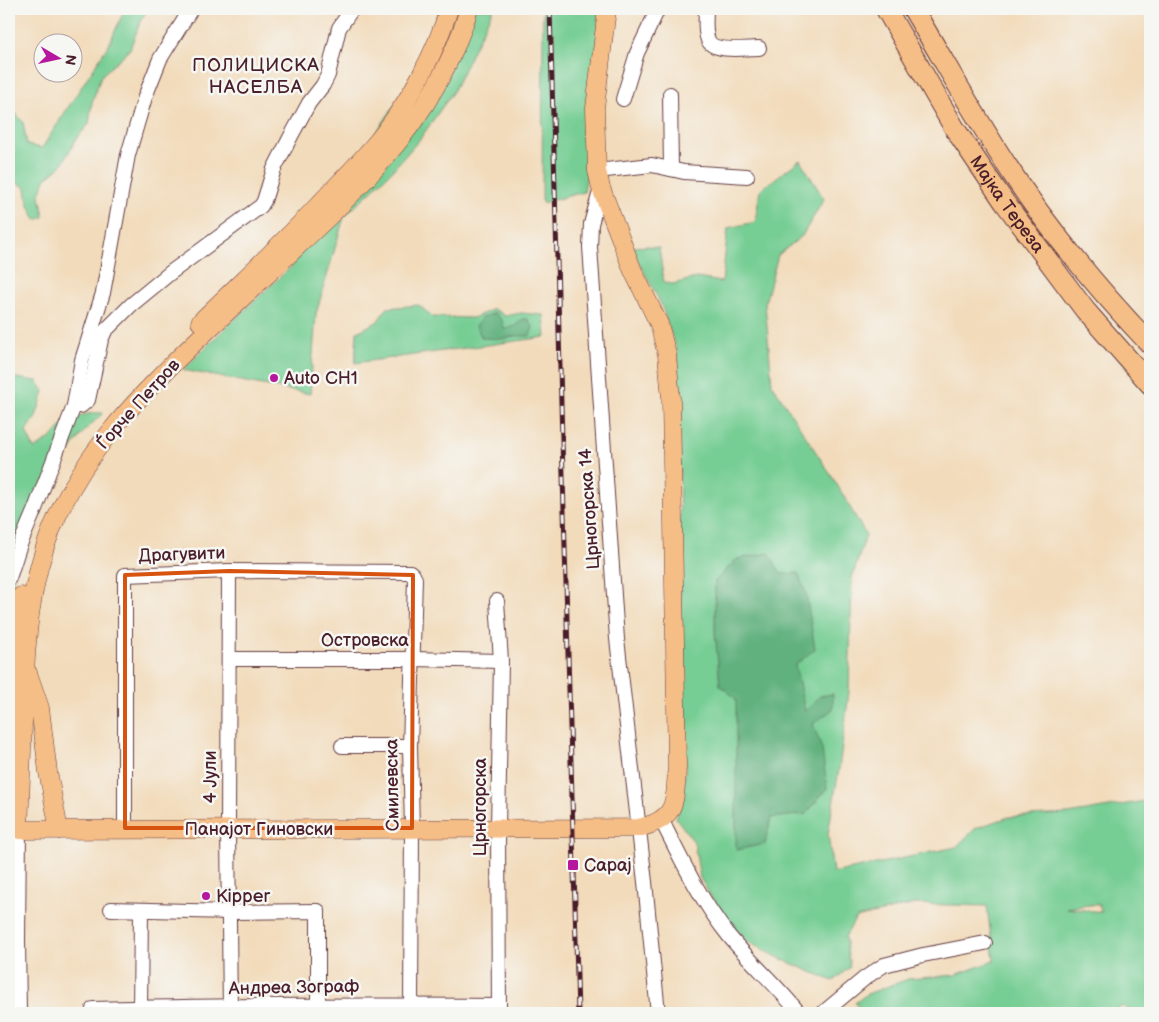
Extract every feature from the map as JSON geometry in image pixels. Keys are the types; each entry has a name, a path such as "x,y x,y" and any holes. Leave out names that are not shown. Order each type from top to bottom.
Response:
{"highway":[{"name":"Мајка Тереза","path":"886,9 955,129 1006,203 1085,310 1150,384"},
{"name":"Мајка Тереза","path":"913,9 998,151 1055,233 1129,322 1150,344"}],"main road":[{"name":"Ѓорче Петров","path":"12,826 14,628 32,556 50,508 81,453 126,396 307,216 366,155 384,133 411,93 430,58 449,9"},
{"name":"Ѓорче Петров","path":"15,664 29,615 40,564 52,528 84,467 116,423 151,385 336,210 396,144 435,88 455,48 469,9"},
{"path":"607,9 595,108 599,179 633,270 659,324 668,364 671,399 677,767 675,793 670,811 662,820"},
{"path":"15,664 36,692 59,830"},
{"name":"Ѓорче Петров","path":"9,753 13,729"},
{"name":"Панајот Гиновски","path":"12,826 59,830 125,828 228,830 638,828 662,820"}],"street":[{"path":"9,578 19,547 36,509 74,406 82,360 103,293 128,155 145,96 160,59 191,9"},
{"path":"74,406 81,406 88,400 101,340 105,331 131,305 264,201 274,169 308,103 326,80 339,28 352,9"},
{"path":"622,99 637,53 658,9"},
{"path":"706,9 707,38 710,44 720,48 759,48"},
{"path":"670,94 671,169"},
{"path":"599,179 652,165 684,172 747,176"},
{"name":"Црногорска 14","path":"599,179 591,224 591,268 617,639 658,1013"},
{"name":"Драгувити","path":"125,828 125,575 230,571 404,572"},
{"name":"4 Јули","path":"230,571 228,830 230,1010"},
{"name":"Смилевска","path":"404,572 410,572 415,579 410,746 412,828 411,1006"},
{"name":"Црногорска","path":"497,601 501,661 498,829 499,1010"},
{"name":"Островска","path":"229,659 501,661"},
{"path":"342,746 410,746"},
{"path":"662,820 692,882 709,910 747,958 799,1013"},
{"name":"Ѓорче Петров","path":"9,884 12,826"},
{"name":"Ѓорче Петров","path":"12,826 18,939 18,1013"},
{"path":"111,909 229,912 318,911 318,1009"},
{"path":"140,1010 141,910"},
{"path":"823,1013 884,965 985,943"},
{"name":"Андреа Зограф","path":"93,1013 94,1009 230,1010 411,1006 499,1010"}],"highlighted area":[{"path":"229,571 413,575 412,828 125,828 125,575"}],"green space":[{"path":"125,9 148,9 141,20 130,49 101,76 92,102 89,124 77,138 61,166 45,179 40,195 44,217 36,220 28,203 26,188 9,177 9,105 23,122 27,145 42,148 109,44"},
{"path":"440,9 493,9 454,90 420,139 390,173 344,217 316,314 310,394 183,370 293,265 294,255 400,97 422,56"},
{"path":"543,9 602,9 590,155 584,192 542,203"},
{"path":"800,160 824,199 802,236 778,255 765,303 772,384 836,483 866,535 852,578 849,692 828,834 833,873 956,847 976,828 1009,817 1068,814 1150,800 1150,1013 1132,1013 1123,1006 1109,1013 863,1013 855,1003 867,994 908,979 955,975 994,961 987,906 915,904 856,918 845,937 850,967 833,981 781,959 748,942 720,912 700,878 694,842 676,818 681,800 686,766 681,643 677,351 661,304 631,247 648,246 659,248 664,283 673,284 696,278 722,282 728,228 755,222 760,190","holes":["1098,904 1102,912 1066,908"]},
{"path":"419,305 432,317 473,318 494,309 505,316 521,313 544,315 546,337 355,363 357,332 377,322 387,308"},
{"path":"495,313 502,320 504,329 515,326 523,319 528,319 533,327 530,336 515,336 503,339 482,338 476,326 481,318"},
{"path":"9,377 37,381 44,391 36,417 26,432 34,449 51,438 69,418 103,413 82,434 67,455 29,532 15,573 9,600"},
{"path":"769,553 781,574 798,573 806,593 815,649 795,665 805,711 820,696 833,694 833,709 813,724 822,749 827,788 806,814 771,818 765,844 736,850 736,699 720,685 715,633 715,581 737,559"}],"railway":[{"path":"550,9 578,1013"}],"place":[{"name":"Auto CH1","path":"274,378"},
{"name":"Сарај","path":"573,865"},
{"name":"Kipper","path":"206,896"}],"district":[{"name":"ПОЛИЦИСКА НАСЕЛБА","path":"256,75"}]}
